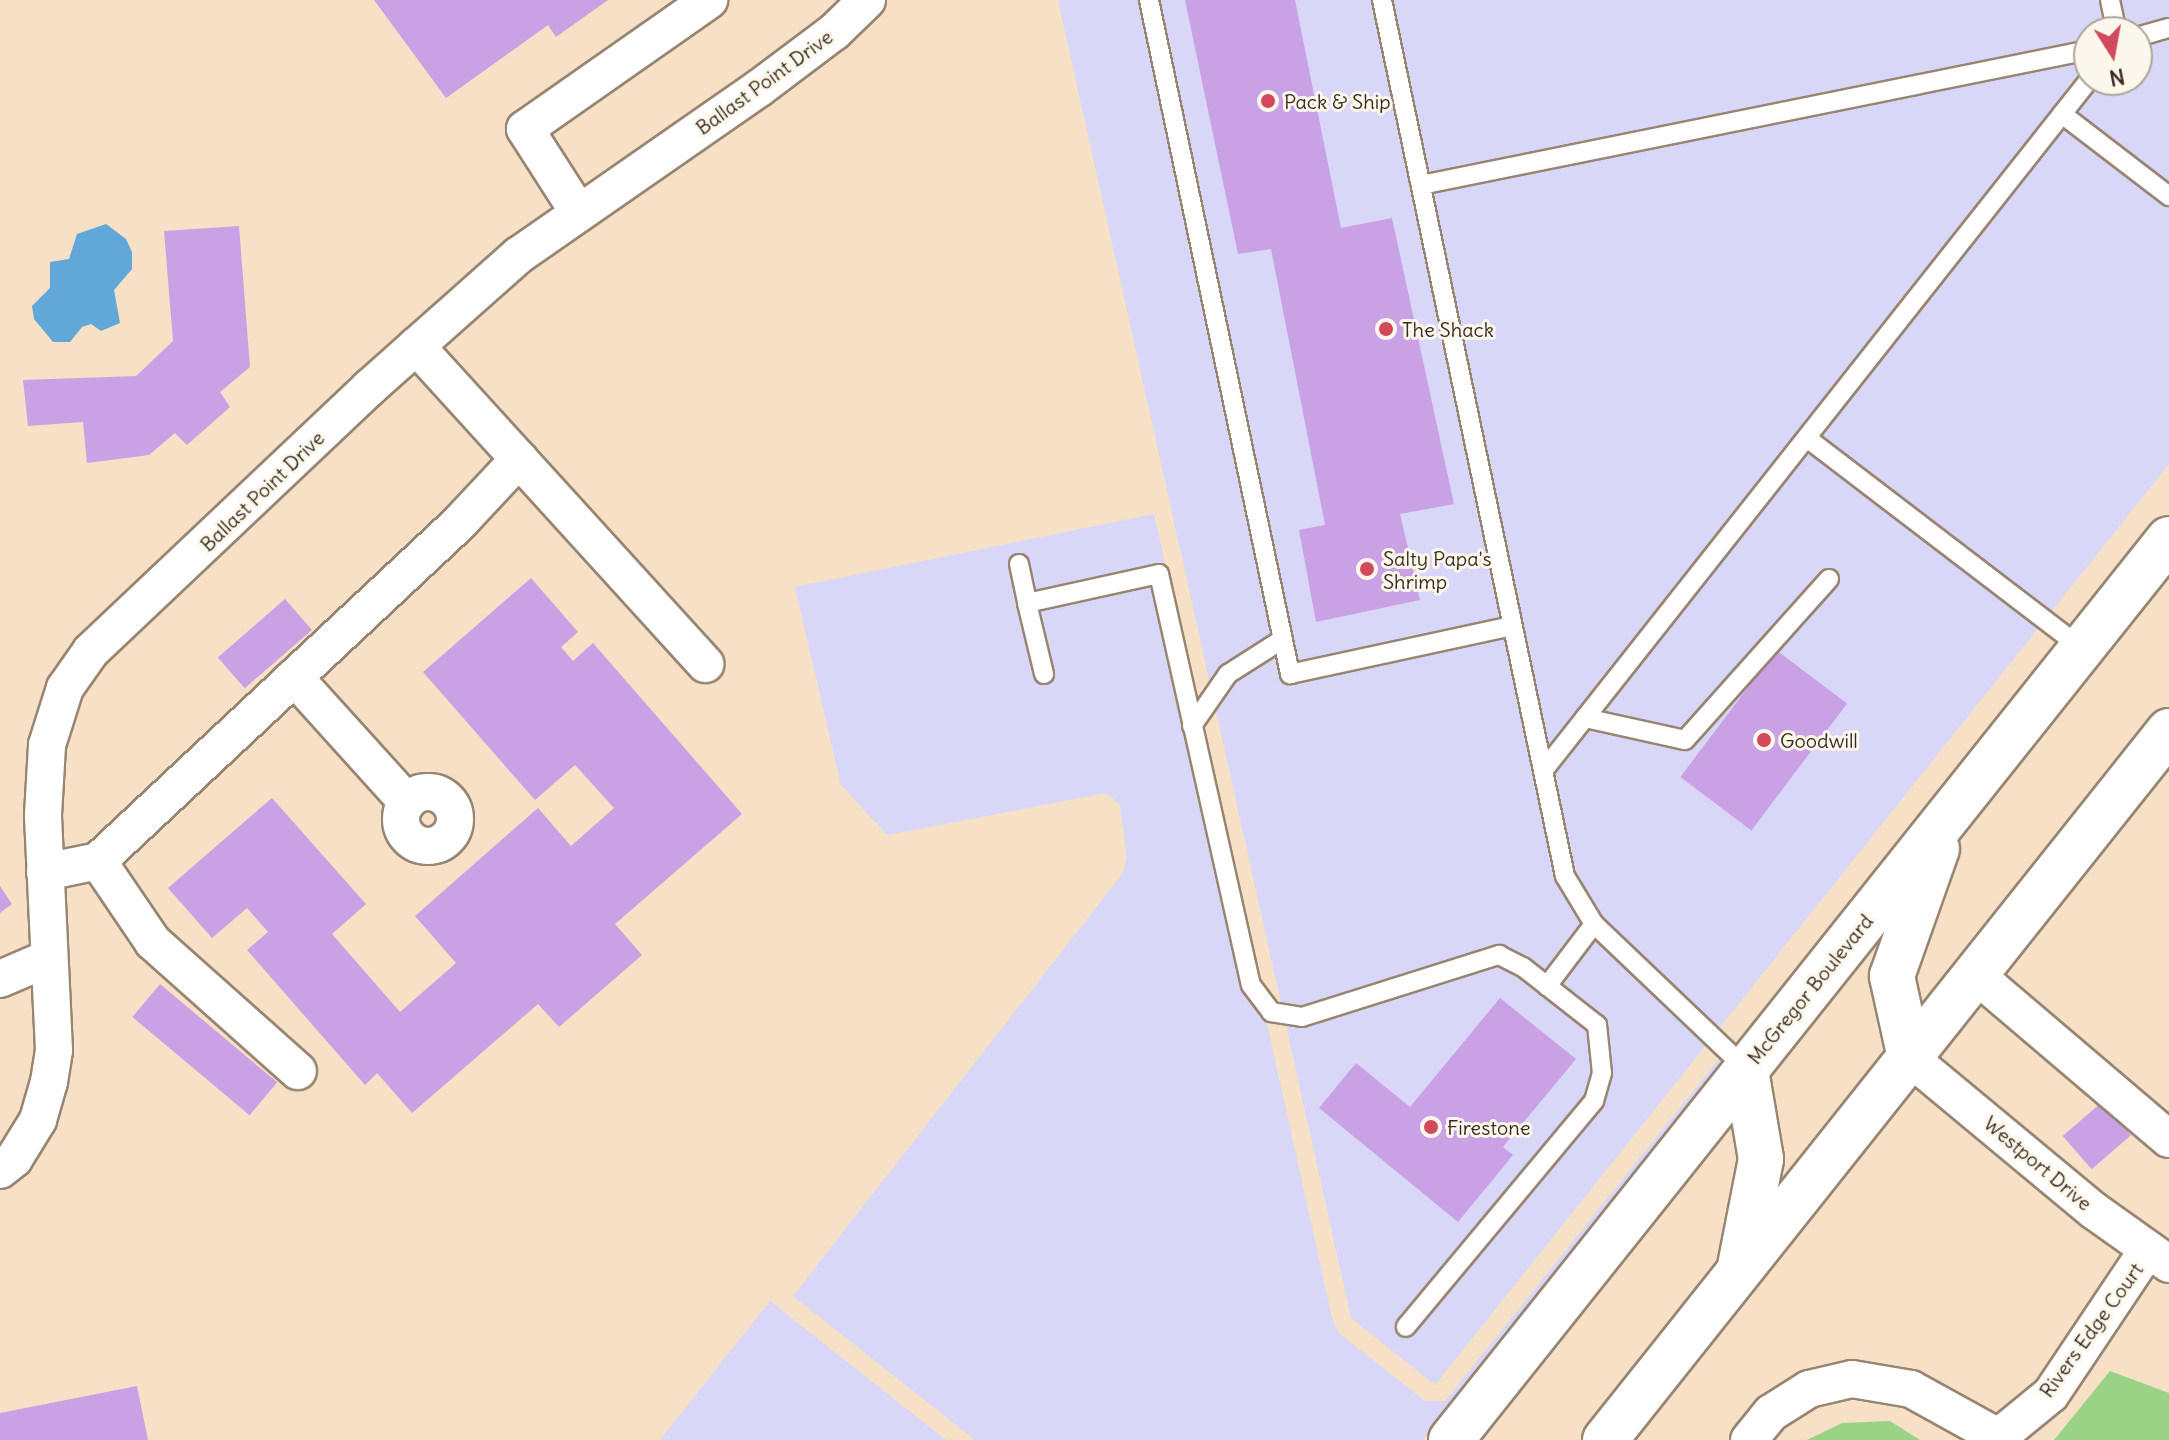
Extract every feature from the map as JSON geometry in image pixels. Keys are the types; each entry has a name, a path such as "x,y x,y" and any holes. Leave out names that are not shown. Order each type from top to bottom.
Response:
{"main road":[{"name":"McGregor Boulevard","path":"1451,1440 2169,539"},
{"path":"1605,1440 2169,731"},
{"path":"1910,1058 1892,976 1948,816"},
{"path":"1739,1272 1761,1159 1746,1070"}],"street":[{"path":"579,213 525,129 709,0"},
{"name":"Ballast Point Drive","path":"0,1170 14,1159 38,1120 49,1082 54,1050 45,872 47,745 65,688 91,651 416,346 519,255 783,70 867,0"},
{"path":"416,346 705,664"},
{"path":"45,872 98,861 519,459"},
{"path":"294,677 407,802"},
{"path":"98,861 153,942 298,1071"},
{"path":"0,979 49,958"},
{"path":"1976,975 2169,1139"},
{"name":"Westport Drive","path":"1910,1058 2158,1257"},
{"name":"Rivers Edge Court","path":"1996,1438 2051,1394 2158,1257"},
{"path":"1749,1440 1771,1413 1809,1389 1852,1379 1911,1389 1996,1438"}],"lane":[{"path":"1149,0 1290,674 1512,626"},
{"path":"1382,0 1565,876 1594,924 1746,1070"},
{"path":"1421,185 2073,53"},
{"path":"1543,771 2076,96"},
{"path":"2062,114 2169,196"},
{"path":"1807,438 2082,648"},
{"path":"1019,564 1044,674"},
{"path":"1027,603 1159,574 1251,985 1271,1012 1302,1017 1499,955 1547,986 1597,1025 1602,1073 1594,1101 1406,1327"},
{"path":"1585,718 1685,740 1829,579"},
{"path":"1192,726 1228,674 1283,639"},
{"path":"1547,986 1594,924"}],"shaded area":[{"path":"1058,0 2169,0 2169,464 1435,1385 1351,1318"},
{"path":"1154,514 1333,1322 1340,1334 1425,1401 1445,1401 1723,1054 1724,1062 1423,1440 975,1440 793,1296 1123,873 1127,858 1120,805 1106,793 887,835 841,785 795,587"},
{"path":"770,1301 946,1440 660,1440"}],"green space":[{"path":"2110,1371 2169,1393 2169,1440 2054,1440"},
{"path":"1890,1421 1920,1440 1807,1440 1842,1423"}],"water":[{"path":"106,224 126,239 132,252 132,269 114,290 120,323 101,331 91,324 82,327 70,342 53,342 34,319 32,306 50,288 50,262 69,259 77,234"}],"building":[{"path":"374,0 608,0 556,37 548,25 446,98"},
{"path":"1185,0 1295,0 1341,228 1392,218 1454,504 1400,514 1420,600 1316,622 1299,530 1325,525 1271,249 1238,254"},
{"path":"239,226 250,367 220,392 230,407 187,445 175,433 149,455 87,463 83,422 28,426 23,380 136,376 173,341 164,231"},
{"path":"531,578 578,632 561,647 573,661 593,643 742,814 615,924 642,955 559,1027 538,1004 412,1113 377,1073 365,1085 247,950 268,932 247,908 212,938 168,888 272,798 366,904 332,934 400,1012 456,963 415,916 538,808 571,846 614,808 575,765 535,800 423,672"},
{"path":"285,599 312,630 245,688 218,657"},
{"name":"Goodwill","path":"1776,650 1847,704 1751,831 1680,777"},
{"path":"0,886 12,904 0,913"},
{"path":"160,984 277,1082 250,1115 132,1017"},
{"name":"Firestone","path":"1500,998 1576,1059 1503,1147 1513,1155 1458,1222 1319,1108 1356,1063 1410,1107"},
{"path":"2102,1102 2131,1135 2092,1169 2063,1136"},
{"path":"137,1386 148,1440 0,1440 0,1413"}],"place":[{"name":"Pack & Ship","path":"1268,101"},
{"name":"The Shack","path":"1386,329"},
{"name":"Salty Papa's Shrimp","path":"1367,569"},
{"name":"Goodwill","path":"1764,740"},
{"name":"Firestone","path":"1431,1127"}]}
